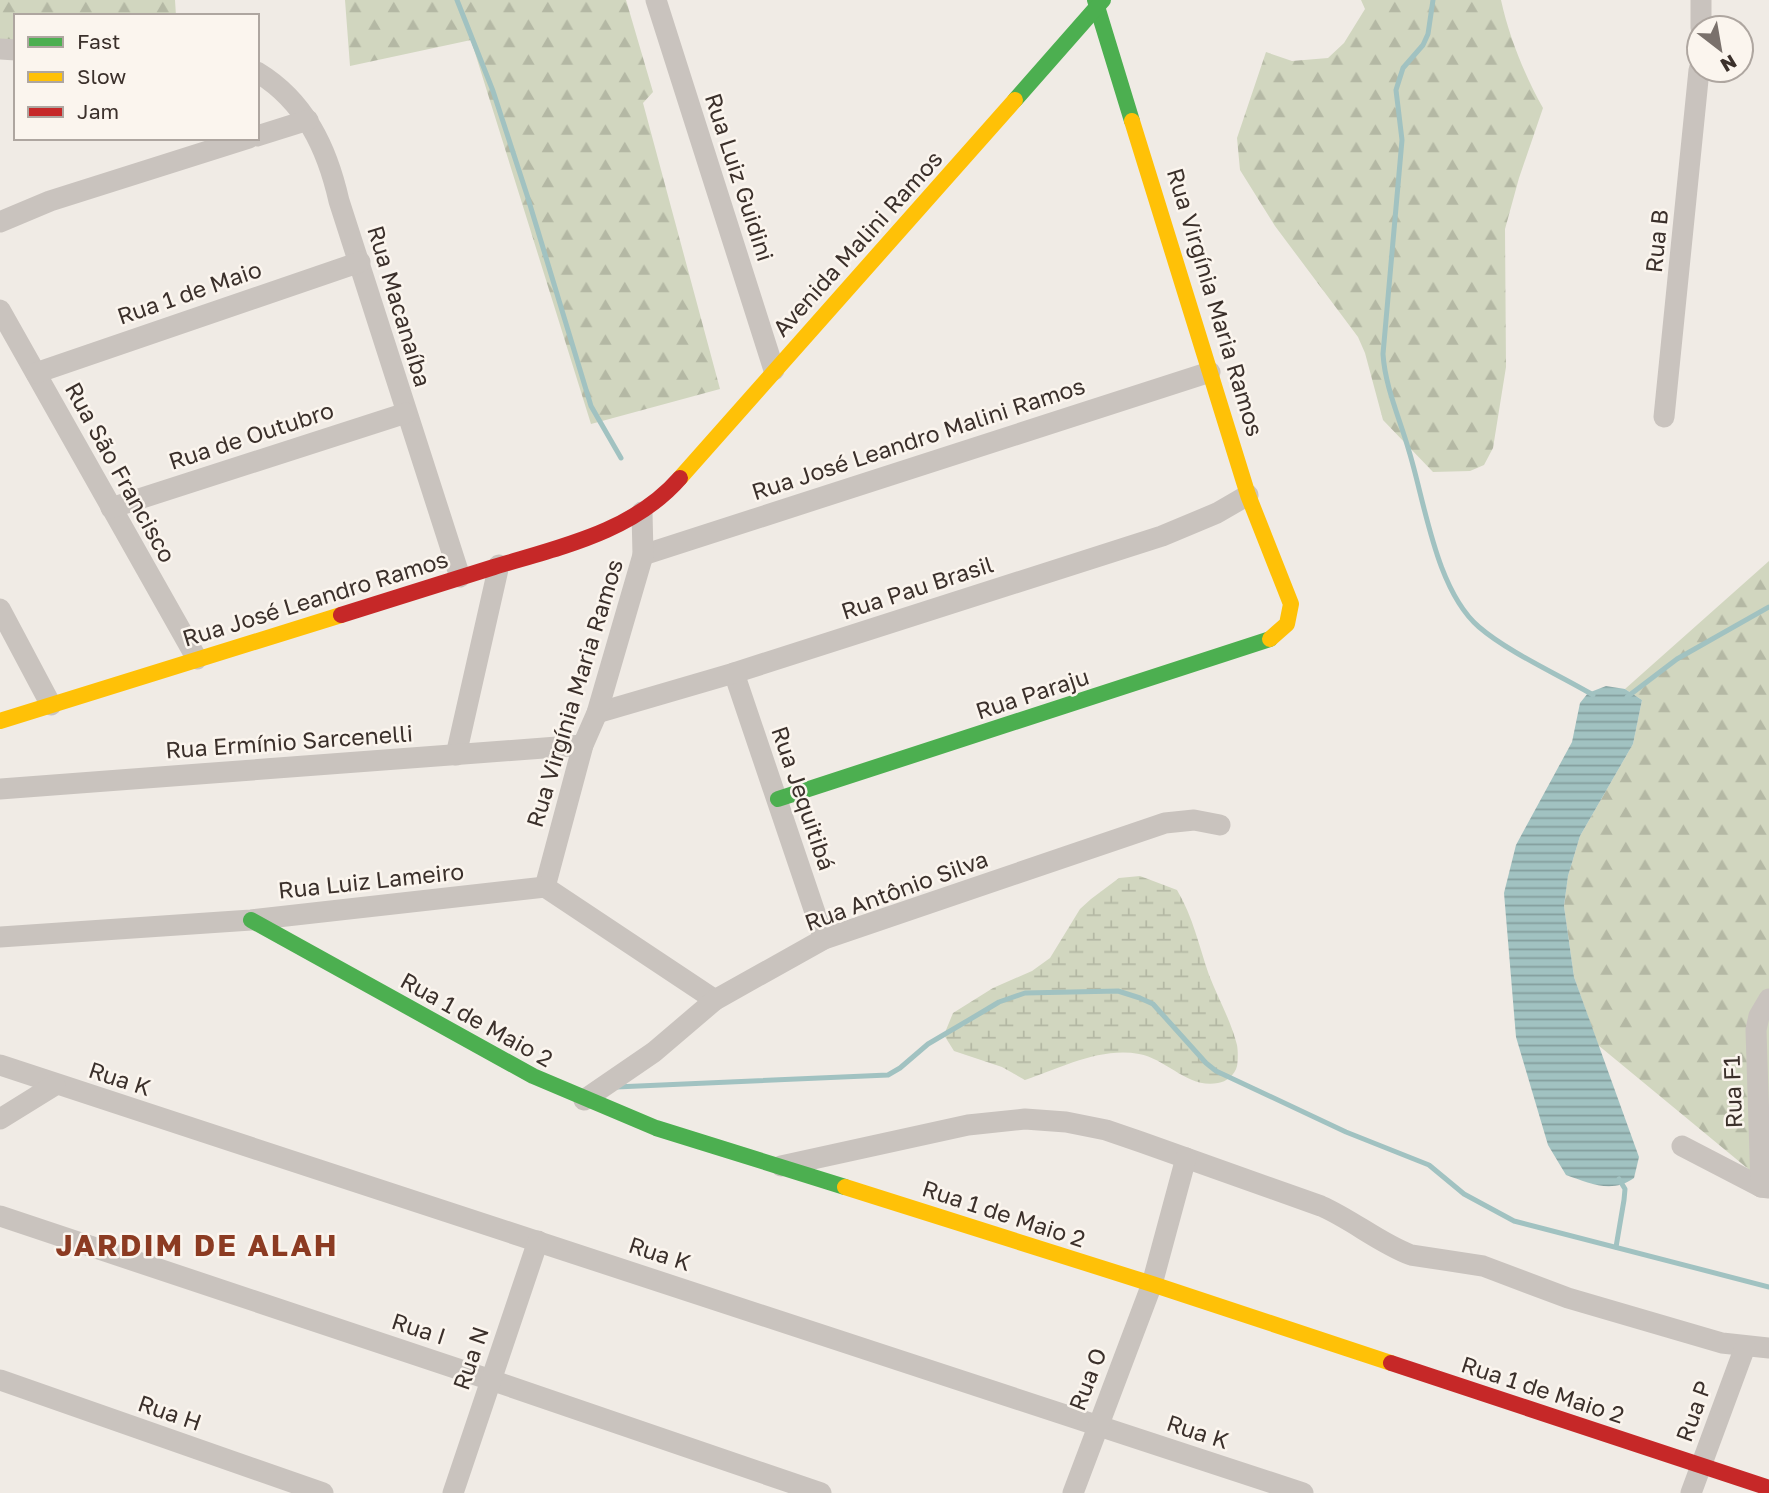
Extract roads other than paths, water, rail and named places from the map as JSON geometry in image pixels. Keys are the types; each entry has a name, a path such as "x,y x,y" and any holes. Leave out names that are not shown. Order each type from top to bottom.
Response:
{"street":[{"name":"Rua Luiz Guidini","path":"656,0 774,370"},
{"name":"Avenida Malini Ramos","path":"642,512 671,489 1098,3"},
{"name":"Rua Virgínia Maria Ramos","path":"1098,3 1248,495 1292,604 1292,617"},
{"name":"Rua Macanaíba","path":"259,74 285,93 308,120 331,166 339,201 460,577"},
{"name":"Rua B","path":"1664,418 1698,84"},
{"path":"259,135 308,120"},
{"path":"0,222 50,201 243,140"},
{"name":"Rua 1 de Maio","path":"36,373 360,262"},
{"name":"Rua São Francisco","path":"0,310 197,659"},
{"name":"Rua José Leandro Malini Ramos","path":"643,555 1210,372"},
{"name":"Rua de Outubro","path":"111,508 406,413"},
{"name":"Rua Pau Brasil","path":"597,713 734,673 1162,536 1217,513 1248,495"},
{"name":"Rua Virgínia Maria Ramos","path":"545,887 583,746 597,713 643,555 642,512"},
{"name":"Rua José Leandro Ramos","path":"0,721 586,539 642,512"},
{"path":"456,755 499,565"},
{"path":"0,609 51,705"},
{"name":"Rua Paraju","path":"778,799 1271,639 1286,628 1292,617"},
{"name":"Rua Jequitibá","path":"734,673 824,939"},
{"name":"Rua Ermínio Sarcenelli","path":"0,789 583,746"},
{"name":"Rua Antônio Silva","path":"584,1100 654,1052 715,1000 824,939 1164,823 1194,820 1220,825"},
{"path":"545,887 715,1000"},
{"name":"Rua Luiz Lameiro","path":"0,937 251,920 545,887"},
{"name":"Rua 1 de Maio 2","path":"251,920 533,1076 584,1100 656,1128 1152,1284 1769,1488"},
{"name":"Rua F1","path":"1765,1188 1756,1030 1759,1016 1769,999"},
{"name":"Rua K","path":"0,1065 1303,1493"},
{"path":"0,1119 55,1085"},
{"path":"779,1166 968,1125 1025,1119 1066,1122 1106,1130 1339,1214 1411,1255 1483,1266 1568,1298 1722,1343 1769,1348"},
{"path":"1682,1146 1765,1188"},
{"name":"Rua O","path":"1073,1493 1152,1284 1186,1158"},
{"name":"Rua I","path":"0,1216 821,1493"},
{"name":"Rua N","path":"453,1493 538,1241"},
{"name":"Rua P","path":"1691,1493 1745,1347"},
{"name":"Rua H","path":"0,1380 323,1493"}],"water":[{"path":"1606,686 1625,689 1642,700 1633,744 1580,836 1568,876 1564,906 1574,977 1639,1157 1634,1178 1626,1183 1600,1186 1566,1175 1548,1145 1516,1037 1504,893 1516,845 1572,742 1580,703 1588,693"}],"waterway":[{"path":"457,0 493,91 591,406 621,458"},
{"path":"1433,0 1428,34 1423,45 1403,68 1396,90 1402,140 1383,354 1387,379 1434,545 1442,569 1464,611 1479,627 1504,645 1593,695"},
{"path":"1627,697 1677,659 1769,607"},
{"path":"616,1087 888,1075 928,1044 999,1002 1025,993 1118,991 1153,1004 1216,1071 1346,1132 1429,1165 1464,1194 1514,1221 1769,1287"},
{"path":"1616,1247 1625,1189 1619,1179"}],"district":[{"name":"JARDIM DE ALAH","path":"197,1245"}]}
